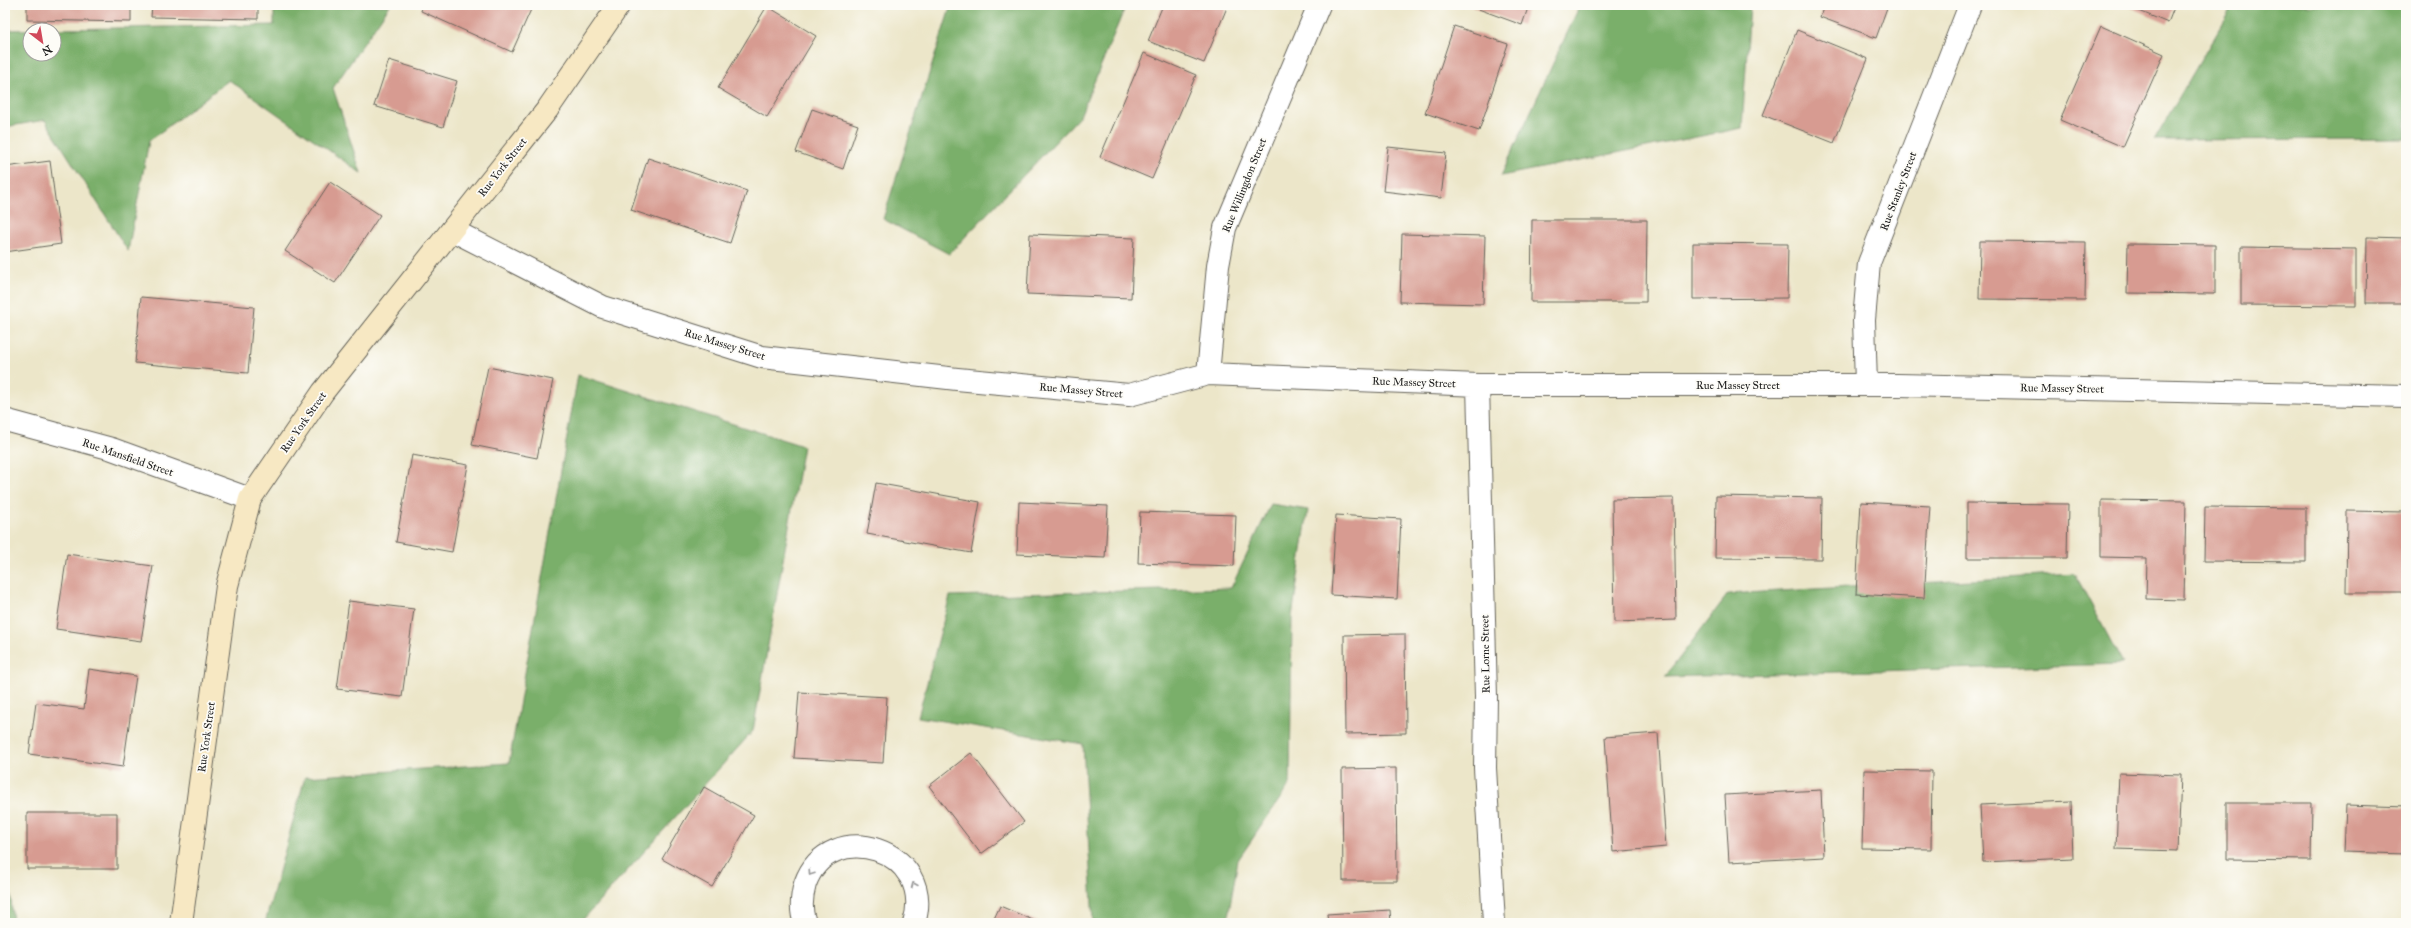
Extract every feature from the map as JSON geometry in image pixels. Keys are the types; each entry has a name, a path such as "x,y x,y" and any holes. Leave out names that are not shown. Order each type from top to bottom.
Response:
{"street":[{"name":"Rue York Street","path":"181,923 227,586 250,499 323,392 547,110 618,5"},
{"name":"Rue Willingdon Street","path":"1208,374 1218,266 1225,228 1319,5"},
{"name":"Rue Stanley Street","path":"1866,384 1864,320 1869,263 1970,5"},
{"name":"Rue Massey Street","path":"452,230 603,307 762,357 957,379 1129,395 1208,374 1478,385 1866,384 2406,396"},
{"name":"Rue Lorne Street","path":"1478,385 1486,697 1485,768 1494,923"},
{"name":"Rue Mansfield Street","path":"5,420 112,449 250,499"},
{"path":"805,923 802,914 801,896 808,875 820,861 831,854 857,846 886,852 899,861 908,872 917,893 918,912 914,923"}],"green space":[{"path":"274,5 390,5 333,88 361,173 229,80 149,141 128,251 45,120 5,127 5,30 22,30 22,62 62,62 62,29 274,25"},
{"path":"951,5 1126,5 1080,116 949,254 883,219"},
{"path":"1580,5 1750,5 1742,128 1501,176"},
{"path":"2233,5 2406,5 2406,139 2154,140"},
{"path":"578,375 803,446 753,731 580,923 265,923 305,777 509,763"},
{"path":"1271,504 1308,510 1292,617 1290,784 1238,860 1227,923 1093,923 1083,744 918,717 950,596 1231,588"},
{"path":"2075,574 2123,664 1665,677 1728,594"},
{"path":"5,826 13,923 5,923"}],"building":[{"path":"27,5 131,5 131,22 27,20"},
{"path":"152,5 258,5 258,19 151,17"},
{"path":"423,5 533,5 512,52 421,11"},
{"path":"1163,5 1228,5 1204,63 1148,41"},
{"path":"1473,5 1529,5 1522,25 1473,7"},
{"path":"1824,5 1888,5 1876,38 1820,17"},
{"path":"2125,5 2175,5 2168,23"},
{"path":"767,6 816,36 767,117 718,88"},
{"path":"1454,26 1508,44 1479,131 1425,113"},
{"path":"2101,26 2164,54 2123,147 2060,120"},
{"path":"1797,30 1868,59 1834,143 1763,115"},
{"path":"1144,53 1196,75 1152,179 1100,157"},
{"path":"389,60 457,81 443,127 374,106"},
{"path":"812,109 858,125 843,169 796,152"},
{"path":"1388,147 1446,153 1441,198 1383,191"},
{"path":"648,158 747,191 730,243 631,210"},
{"path":"50,161 61,244 5,252 5,167"},
{"path":"330,182 380,215 335,283 285,251"},
{"path":"1532,220 1647,220 1646,302 1531,302"},
{"path":"1030,234 1134,238 1131,298 1027,294"},
{"path":"1402,234 1485,236 1483,304 1400,302"},
{"path":"2367,237 2406,238 2406,303 2366,303"},
{"path":"1980,241 2086,242 2085,300 1979,299"},
{"path":"1693,243 1788,244 1787,298 1693,299"},
{"path":"2128,244 2215,245 2215,294 2127,293"},
{"path":"2241,247 2356,249 2356,306 2241,305"},
{"path":"141,297 254,307 248,373 135,363"},
{"path":"488,367 553,380 537,458 472,445"},
{"path":"412,455 468,465 452,552 396,542"},
{"path":"876,483 980,502 971,553 867,534"},
{"path":"1716,496 1822,498 1821,559 1715,558"},
{"path":"1674,498 1676,620 1614,622 1612,499"},
{"path":"2101,500 2186,501 2184,600 2146,599 2147,558 2101,557"},
{"path":"1019,502 1108,506 1105,558 1017,554"},
{"path":"1861,502 1930,506 1924,598 1856,594"},
{"path":"1967,503 2068,504 2067,558 1967,558"},
{"path":"2205,507 2306,508 2306,562 2204,561"},
{"path":"2347,511 2406,512 2406,593 2346,593"},
{"path":"1140,512 1236,515 1234,566 1138,563"},
{"path":"1336,515 1401,519 1397,599 1331,595"},
{"path":"67,554 153,566 141,641 56,629"},
{"path":"349,601 414,609 402,697 337,689"},
{"path":"1405,634 1406,733 1345,734 1344,635"},
{"path":"89,669 136,676 123,767 29,754 36,703 84,709"},
{"path":"799,692 887,697 883,763 794,758"},
{"path":"1658,733 1666,847 1613,852 1605,737"},
{"path":"971,753 1024,822 981,854 929,786"},
{"path":"1396,768 1397,881 1343,881 1342,769"},
{"path":"1864,770 1932,771 1931,849 1862,848"},
{"path":"2119,773 2181,775 2178,851 2116,849"},
{"path":"704,787 754,815 712,887 662,859"},
{"path":"1821,790 1824,857 1729,862 1725,795"},
{"path":"2071,801 2073,858 1983,862 1980,805"},
{"path":"2227,803 2312,803 2311,860 2227,859"},
{"path":"2346,805 2406,807 2406,854 2344,852"},
{"path":"27,813 117,813 117,869 27,869"},
{"path":"1000,906 1040,923 992,923"},
{"path":"1390,910 1391,923 1328,923 1327,914"}]}
